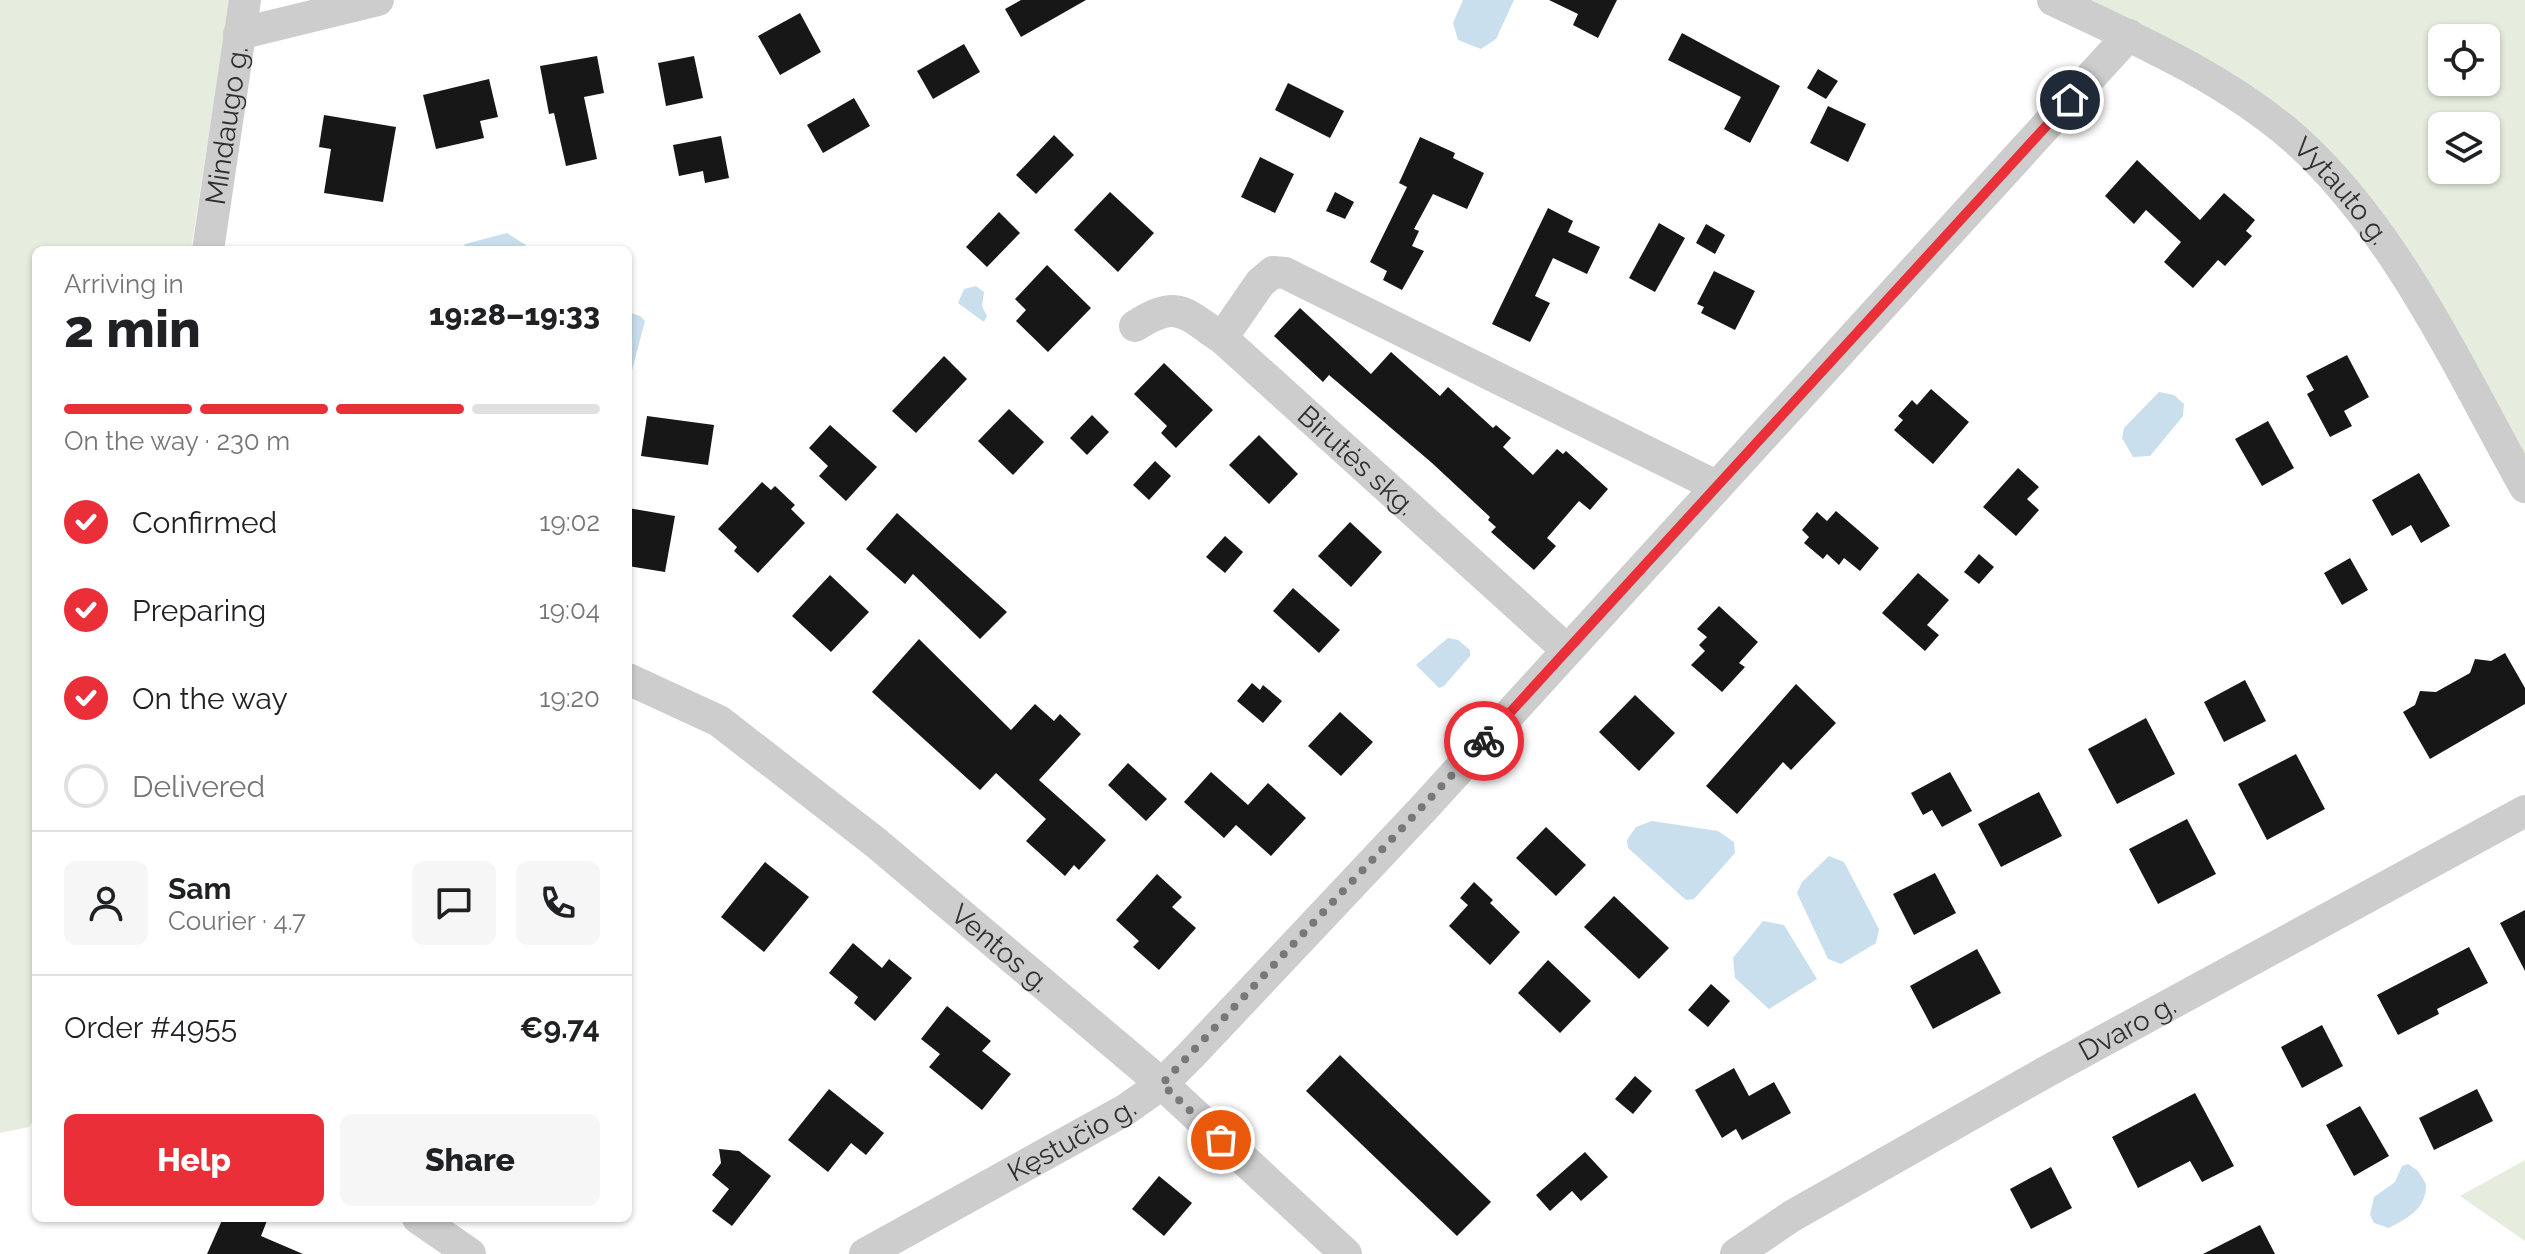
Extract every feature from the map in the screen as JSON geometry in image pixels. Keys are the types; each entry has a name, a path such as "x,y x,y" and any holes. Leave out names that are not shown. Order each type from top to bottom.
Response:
{"street":[{"name":"Mindaugo g.","path":"209,246 245,0"},
{"path":"239,34 378,0"},
{"name":"Vytauto g.","path":"2053,0 2129,35 2224,88 2294,139 2358,206 2430,319 2525,487"},
{"name":"Kęstučio g.","path":"865,1254 1125,1110 1162,1084 1412,821 2129,35"},
{"path":"1222,338 1260,283 1273,272 1285,273 1716,486"},
{"name":"Birutės skg.","path":"1135,326 1161,310 1184,312 1222,338 1567,650"},
{"name":"Ventos g.","path":"632,681 719,721 875,842 1162,1084 1346,1254"},
{"name":"Dvaro g.","path":"1736,1254 1792,1216 2044,1073 2525,811"},
{"path":"424,1222 470,1254"}],"green space":[{"path":"0,0 230,0 192,246 32,246 32,1122 29,1127 0,1133"},
{"path":"2077,0 2525,0 2525,475 2355,186"},
{"path":"2525,1160 2525,1241 2460,1196"}],"water":[{"path":"1463,0 1514,0 1496,39 1481,49 1458,40 1453,23"},
{"path":"507,233 526,246 464,246"},
{"path":"976,286 984,292 982,306 987,316 984,322 958,303 964,289"},
{"path":"632,313 645,321 632,370"},
{"path":"2159,392 2174,395 2184,404 2183,416 2150,456 2133,457 2122,438 2124,428"},
{"path":"1448,638 1458,640 1470,650 1470,656 1439,688 1416,665"},
{"path":"1652,821 1718,831 1734,842 1735,853 1694,899 1686,900 1628,848 1627,840 1636,827"},
{"path":"1829,856 1844,862 1879,929 1876,943 1841,964 1828,959 1797,893 1802,882"},
{"path":"1763,921 1784,925 1817,979 1769,1009 1735,978 1733,958"},
{"path":"2408,1164 2418,1171 2426,1184 2420,1206 2389,1228 2374,1223 2370,1215 2374,1197 2395,1182 2402,1166"}],"building":[{"path":"1021,0 1086,0 1021,37 1005,9"},
{"path":"1549,0 1617,0 1598,38 1573,25 1578,14"},
{"path":"800,13 821,52 780,75 758,36"},
{"path":"1682,33 1780,86 1750,143 1724,129 1741,97 1668,60"},
{"path":"964,44 980,72 933,99 917,71"},
{"path":"597,56 604,93 584,97 597,159 566,166 554,113 549,114 540,66"},
{"path":"694,56 703,98 666,106 658,63"},
{"path":"1818,69 1838,81 1826,99 1807,88"},
{"path":"489,79 498,117 480,121 484,138 436,149 423,95"},
{"path":"1288,83 1344,111 1330,138 1275,110"},
{"path":"854,98 870,126 823,153 807,125"},
{"path":"1828,106 1866,124 1848,162 1810,143"},
{"path":"324,115 396,127 383,202 324,193 331,149 319,147"},
{"path":"1054,135 1074,155 1036,194 1016,175"},
{"path":"721,136 729,178 705,183 703,171 679,176 673,145"},
{"path":"1420,137 1455,153 1453,158 1484,173 1467,209 1433,194 1414,229 1419,231 1412,246 1424,251 1402,290 1383,280 1387,271 1370,262 1407,187 1399,183"},
{"path":"1260,157 1294,174 1275,213 1241,197"},
{"path":"2137,160 2200,220 2224,193 2255,220 2246,231 2252,236 2225,266 2218,260 2193,288 2164,262 2181,242 2146,210 2134,224 2105,196"},
{"path":"1110,192 1154,233 1118,272 1074,230"},
{"path":"1335,192 1354,202 1345,219 1326,211"},
{"path":"1548,208 1573,221 1568,232 1600,247 1587,274 1553,258 1535,296 1550,303 1530,342 1492,324"},
{"path":"999,212 1020,233 987,267 966,247"},
{"path":"1659,223 1685,238 1655,292 1629,278"},
{"path":"1706,224 1725,235 1715,254 1696,243"},
{"path":"1047,265 1091,308 1048,352 1016,321 1026,310 1015,299"},
{"path":"1714,271 1755,291 1735,330 1701,313 1704,307 1697,304"},
{"path":"1300,308 1371,374 1391,352 1440,396 1448,387 1493,428 1496,425 1511,438 1503,447 1533,475 1557,449 1563,454 1566,451 1608,489 1590,510 1579,501 1547,538 1556,546 1534,570 1491,532 1496,527 1488,520 1490,517 1432,463 1329,375 1323,382 1274,336"},
{"path":"2347,355 2369,397 2344,411 2352,426 2330,437 2307,394 2314,390 2306,376"},
{"path":"944,356 967,379 916,433 892,411"},
{"path":"1164,363 1213,410 1176,448 1161,433 1167,426 1134,394"},
{"path":"1931,389 1969,422 1933,464 1894,430 1903,420 1898,416 1912,400 1917,405"},
{"path":"1009,409 1044,442 1013,475 978,441"},
{"path":"1092,415 1109,432 1087,455 1070,438"},
{"path":"647,416 714,425 708,465 641,456"},
{"path":"2268,421 2294,468 2262,486 2235,439"},
{"path":"830,425 877,467 846,501 819,476 828,466 809,448"},
{"path":"1259,435 1298,474 1269,504 1229,465"},
{"path":"1155,461 1171,476 1149,500 1133,485"},
{"path":"2018,468 2039,487 2027,499 2039,510 2016,536 1983,507"},
{"path":"2419,473 2450,526 2421,543 2411,525 2392,536 2372,500"},
{"path":"762,482 771,490 775,486 795,505 791,509 805,523 758,573 734,551 737,547 718,529"},
{"path":"632,509 675,516 665,572 632,567"},
{"path":"1836,511 1879,548 1860,571 1844,558 1839,565 1827,554 1823,559 1804,543 1809,537 1802,530 1817,512 1827,521"},
{"path":"897,513 1007,612 980,639 913,574 905,584 866,549"},
{"path":"1350,522 1382,552 1351,587 1318,556"},
{"path":"1225,536 1243,552 1225,573 1206,557"},
{"path":"1979,554 1994,567 1979,584 1964,572"},
{"path":"2350,558 2368,590 2342,605 2324,573"},
{"path":"1918,573 1949,600 1927,625 1939,635 1925,651 1882,613"},
{"path":"830,575 869,612 831,652 792,616"},
{"path":"1293,588 1340,630 1319,653 1273,611"},
{"path":"1719,606 1758,642 1739,663 1745,667 1722,692 1691,665 1705,651 1699,645 1707,637 1697,629"},
{"path":"919,639 1011,730 1035,704 1054,721 1060,714 1081,734 1039,780 1106,840 1079,870 1074,865 1065,876 1026,841 1046,819 996,773 980,790 872,692"},
{"path":"2505,653 2525,688 2525,704 2430,759 2403,712 2415,705 2420,691 2436,692 2470,673 2475,659 2491,661"},
{"path":"2245,680 2266,721 2224,742 2204,702"},
{"path":"1252,683 1260,690 1263,685 1282,701 1263,723 1237,701"},
{"path":"1796,684 1836,723 1791,770 1783,762 1737,814 1706,786"},
{"path":"1635,695 1675,733 1639,771 1599,732"},
{"path":"1340,712 1373,742 1341,776 1308,746"},
{"path":"2146,718 2175,774 2117,804 2088,749"},
{"path":"2296,754 2325,809 2267,840 2238,784"},
{"path":"1128,763 1167,799 1146,821 1108,785"},
{"path":"1211,772 1248,805 1268,783 1306,818 1271,856 1236,825 1224,838 1184,802"},
{"path":"1950,772 1972,811 1942,827 1932,810 1923,815 1911,793"},
{"path":"2039,792 2062,836 2001,867 1978,824"},
{"path":"2187,819 2216,874 2158,904 2129,849"},
{"path":"1546,827 1586,865 1556,896 1516,858"},
{"path":"765,862 809,897 764,952 721,917"},
{"path":"1935,873 1956,913 1914,935 1893,894"},
{"path":"1157,874 1182,897 1172,907 1196,928 1159,970 1133,947 1139,941 1116,920"},
{"path":"1474,882 1493,900 1490,903 1520,932 1490,965 1449,926 1468,905 1460,898"},
{"path":"1614,896 1669,948 1639,979 1584,927"},
{"path":"2525,910 2525,971 2500,923"},
{"path":"853,943 882,968 889,959 912,978 875,1021 854,1003 858,997 829,973"},
{"path":"2469,947 2488,983 2437,1009 2439,1014 2398,1035 2377,995"},
{"path":"1977,949 2001,993 1933,1029 1910,986"},
{"path":"1548,960 1591,1001 1560,1033 1518,993"},
{"path":"1711,984 1730,1001 1708,1027 1688,1010"},
{"path":"947,1006 991,1041 982,1051 1011,1074 982,1110 929,1067 940,1054 921,1039"},
{"path":"2322,1025 2343,1066 2302,1088 2281,1047"},
{"path":"1340,1055 1491,1202 1457,1236 1306,1091"},
{"path":"1734,1068 1749,1096 1774,1082 1791,1113 1742,1140 1736,1129 1722,1138 1695,1090"},
{"path":"1635,1076 1652,1091 1633,1114 1615,1099"},
{"path":"829,1089 884,1133 866,1155 851,1143 828,1172 788,1140"},
{"path":"2477,1089 2493,1121 2434,1150 2419,1118"},
{"path":"2195,1093 2234,1166 2202,1182 2190,1161 2138,1188 2112,1137"},
{"path":"2360,1106 2389,1156 2354,1176 2326,1125"},
{"path":"719,1149 739,1151 771,1176 732,1226 712,1211 729,1189 712,1175 721,1163"},
{"path":"1585,1152 1608,1177 1581,1201 1572,1191 1550,1211 1536,1195"},
{"path":"2051,1167 2072,1208 2031,1229 2010,1189"},
{"path":"1159,1176 1192,1203 1164,1236 1132,1209"},
{"path":"221,1222 266,1222 261,1236 303,1254 207,1254"},
{"path":"2260,1225 2275,1254 2203,1254"}],"way so far":[{"path":"1221,1140 1162,1084 1484,741"}],"route":[{"path":"1484,741 2070,100"}]}
